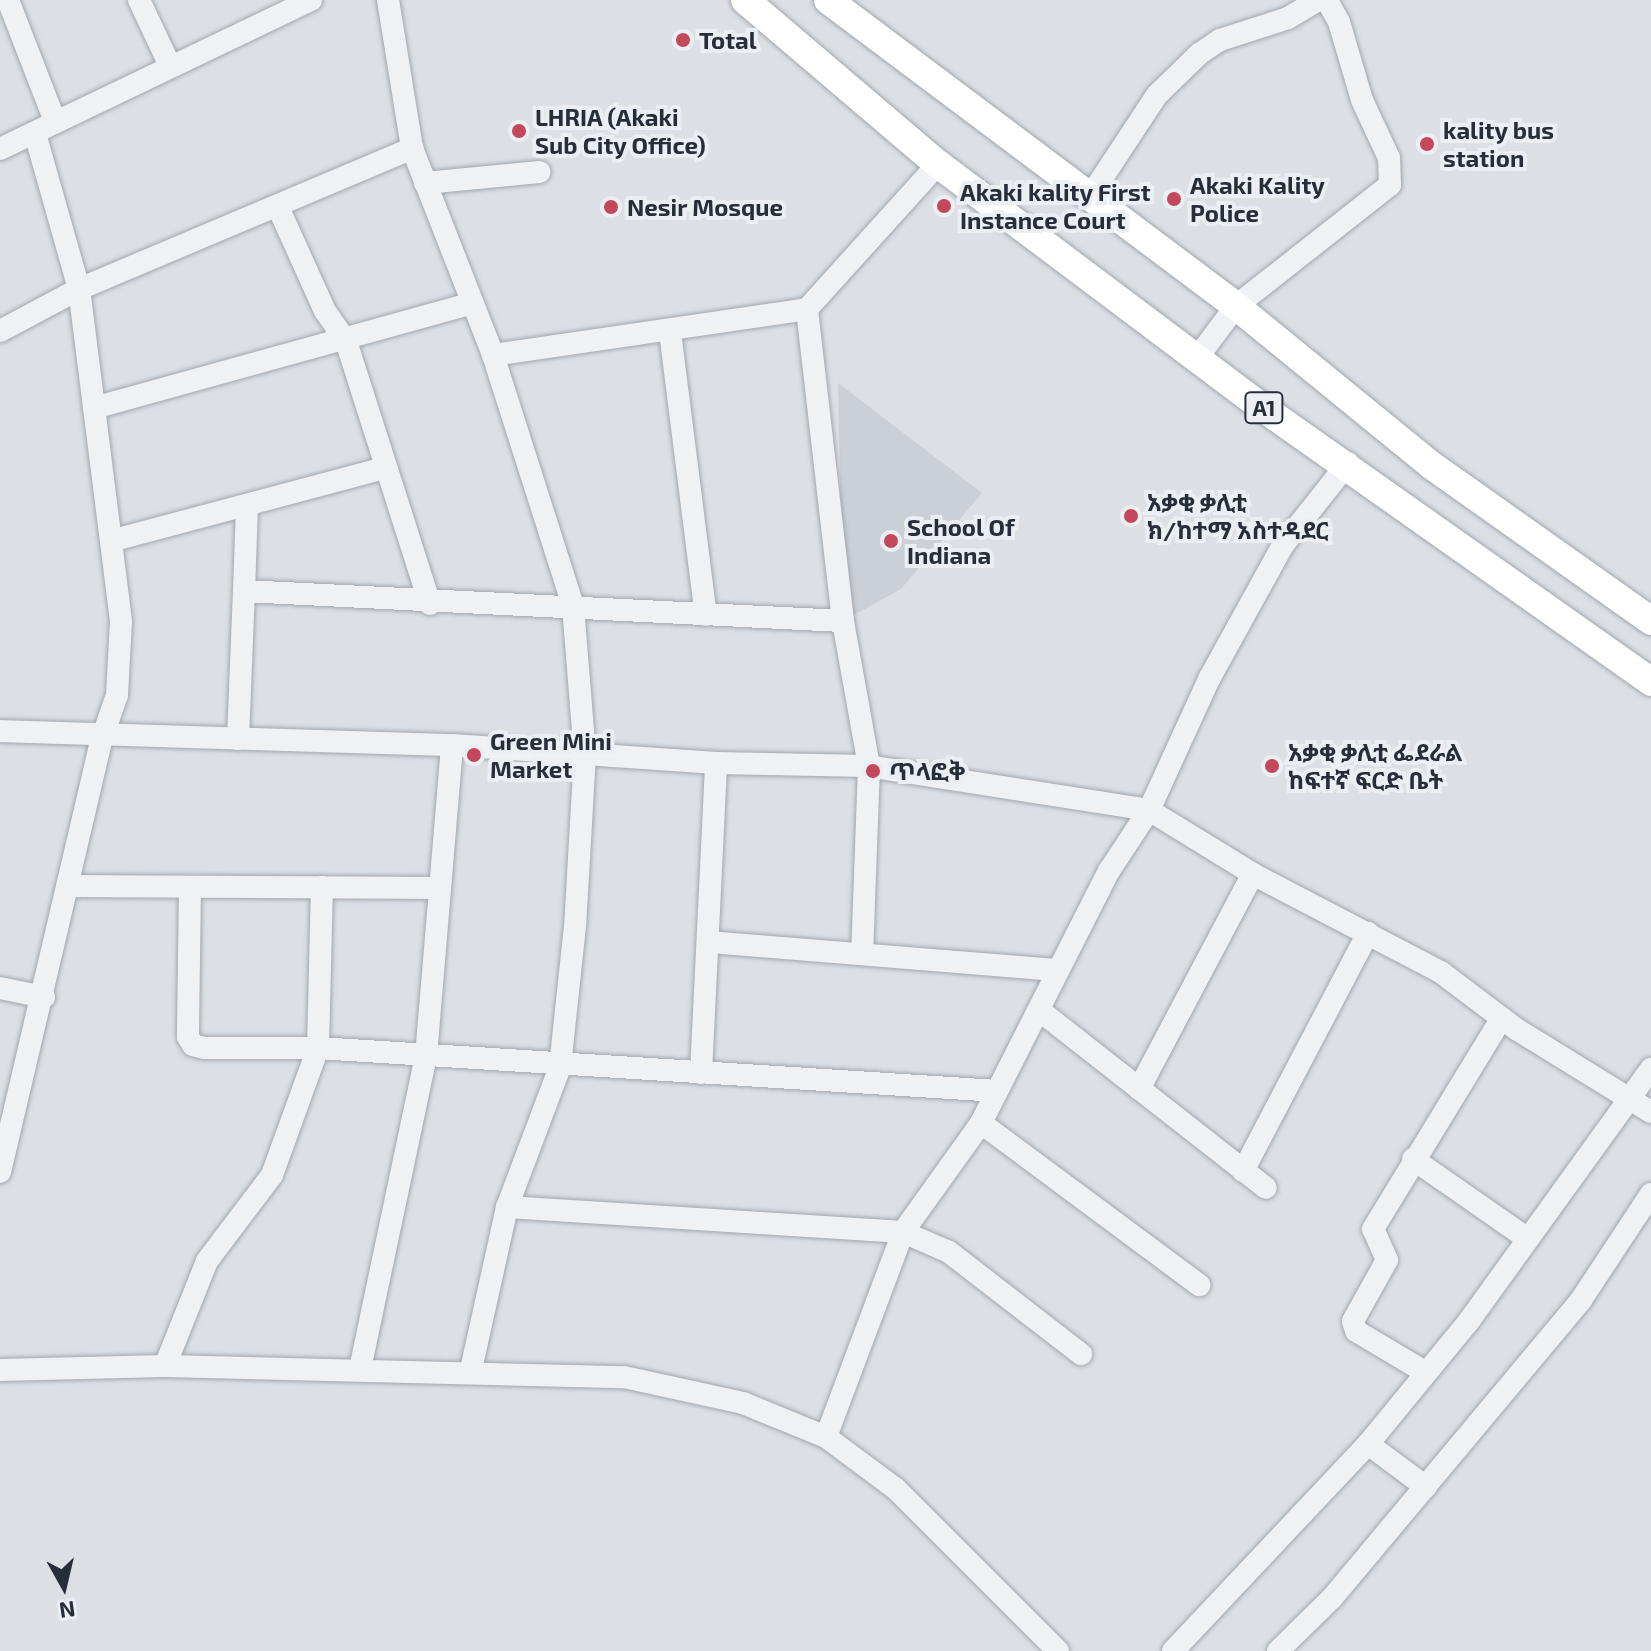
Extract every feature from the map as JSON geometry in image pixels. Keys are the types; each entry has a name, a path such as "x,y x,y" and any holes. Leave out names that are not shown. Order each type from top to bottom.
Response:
{"main road":[{"name":"A1","path":"745,0 938,164 1197,358 1651,682"},
{"name":"A1","path":"828,0 1236,306 1431,465 1651,621"}],"street":[{"path":"8,0 55,121"},
{"path":"139,0 170,66"},
{"path":"0,149 311,0"},
{"path":"388,0 412,148 493,355 573,606 585,754 575,926 560,1067 507,1207 471,1370"},
{"path":"1091,195 1157,95 1199,54 1220,40 1288,18 1318,0"},
{"path":"1197,358 1236,306 1390,185 1389,158 1362,100 1339,22 1327,0"},
{"path":"0,1172 44,997 102,738 117,695 121,621 114,540 79,289 35,133"},
{"path":"0,331 79,289 412,148"},
{"path":"493,355 670,332 807,309 938,164"},
{"path":"425,183 539,172"},
{"path":"278,207 325,311 346,341 430,604"},
{"path":"94,408 346,341 472,303"},
{"path":"807,309 843,621 869,766 862,954"},
{"path":"670,332 706,615"},
{"path":"826,1437 903,1232 981,1123 1109,871 1149,810 1210,677 1283,545 1348,463"},
{"path":"114,540 385,468"},
{"path":"238,739 247,507"},
{"path":"244,591 430,604 573,606 843,621"},
{"path":"0,731 102,738 452,745 716,763 869,766 1149,810 1253,874 1442,973 1502,1018 1628,1102 1651,1112"},
{"path":"360,1369 426,1056 452,745"},
{"path":"701,1073 716,763"},
{"path":"1139,1089 1253,874"},
{"path":"68,886 439,888"},
{"path":"190,887 188,1037 193,1045 318,1048 560,1067 997,1091"},
{"path":"165,1366 207,1261 272,1175 318,1048 322,887"},
{"path":"1243,1171 1368,933"},
{"path":"709,942 1058,970"},
{"path":"0,988 44,997"},
{"path":"1039,1010 1266,1188"},
{"path":"1425,1372 1365,1341 1353,1321 1387,1260 1373,1229 1502,1018"},
{"path":"1173,1651 1368,1444 1528,1239 1651,1069"},
{"path":"981,1123 1199,1285"},
{"path":"1413,1159 1528,1239"},
{"path":"1278,1651 1332,1598 1581,1300 1651,1194"},
{"path":"507,1207 903,1232 949,1252 1081,1354"},
{"path":"0,1370 165,1366 471,1370 624,1377 682,1387 743,1403 826,1437 896,1489 1058,1651"},
{"path":"1368,1444 1426,1487"}],"shaded area":[{"name":"School Of Indiana","path":"838,383 982,493 901,589 843,621"}],"place":[{"name":"Total","path":"683,40"},
{"name":"LHRIA (Akaki Sub City Office)","path":"519,131"},
{"name":"kality bus station","path":"1427,144"},
{"name":"Akaki Kality Police","path":"1174,199"},
{"name":"Akaki kality First Instance Court","path":"944,206"},
{"name":"Nesir Mosque","path":"611,207"},
{"name":"አቃቂ ቃሊቲ ክ/ከተማ አስተዳደር","path":"1131,516"},
{"name":"School Of Indiana","path":"891,541"},
{"name":"Green Mini Market","path":"474,755"},
{"name":"አቃቂ ቃሊቲ ፌደራል ከፍተኛ ፍርድ ቤት","path":"1272,766"},
{"name":"ጥላፎቅ","path":"873,771"}]}
